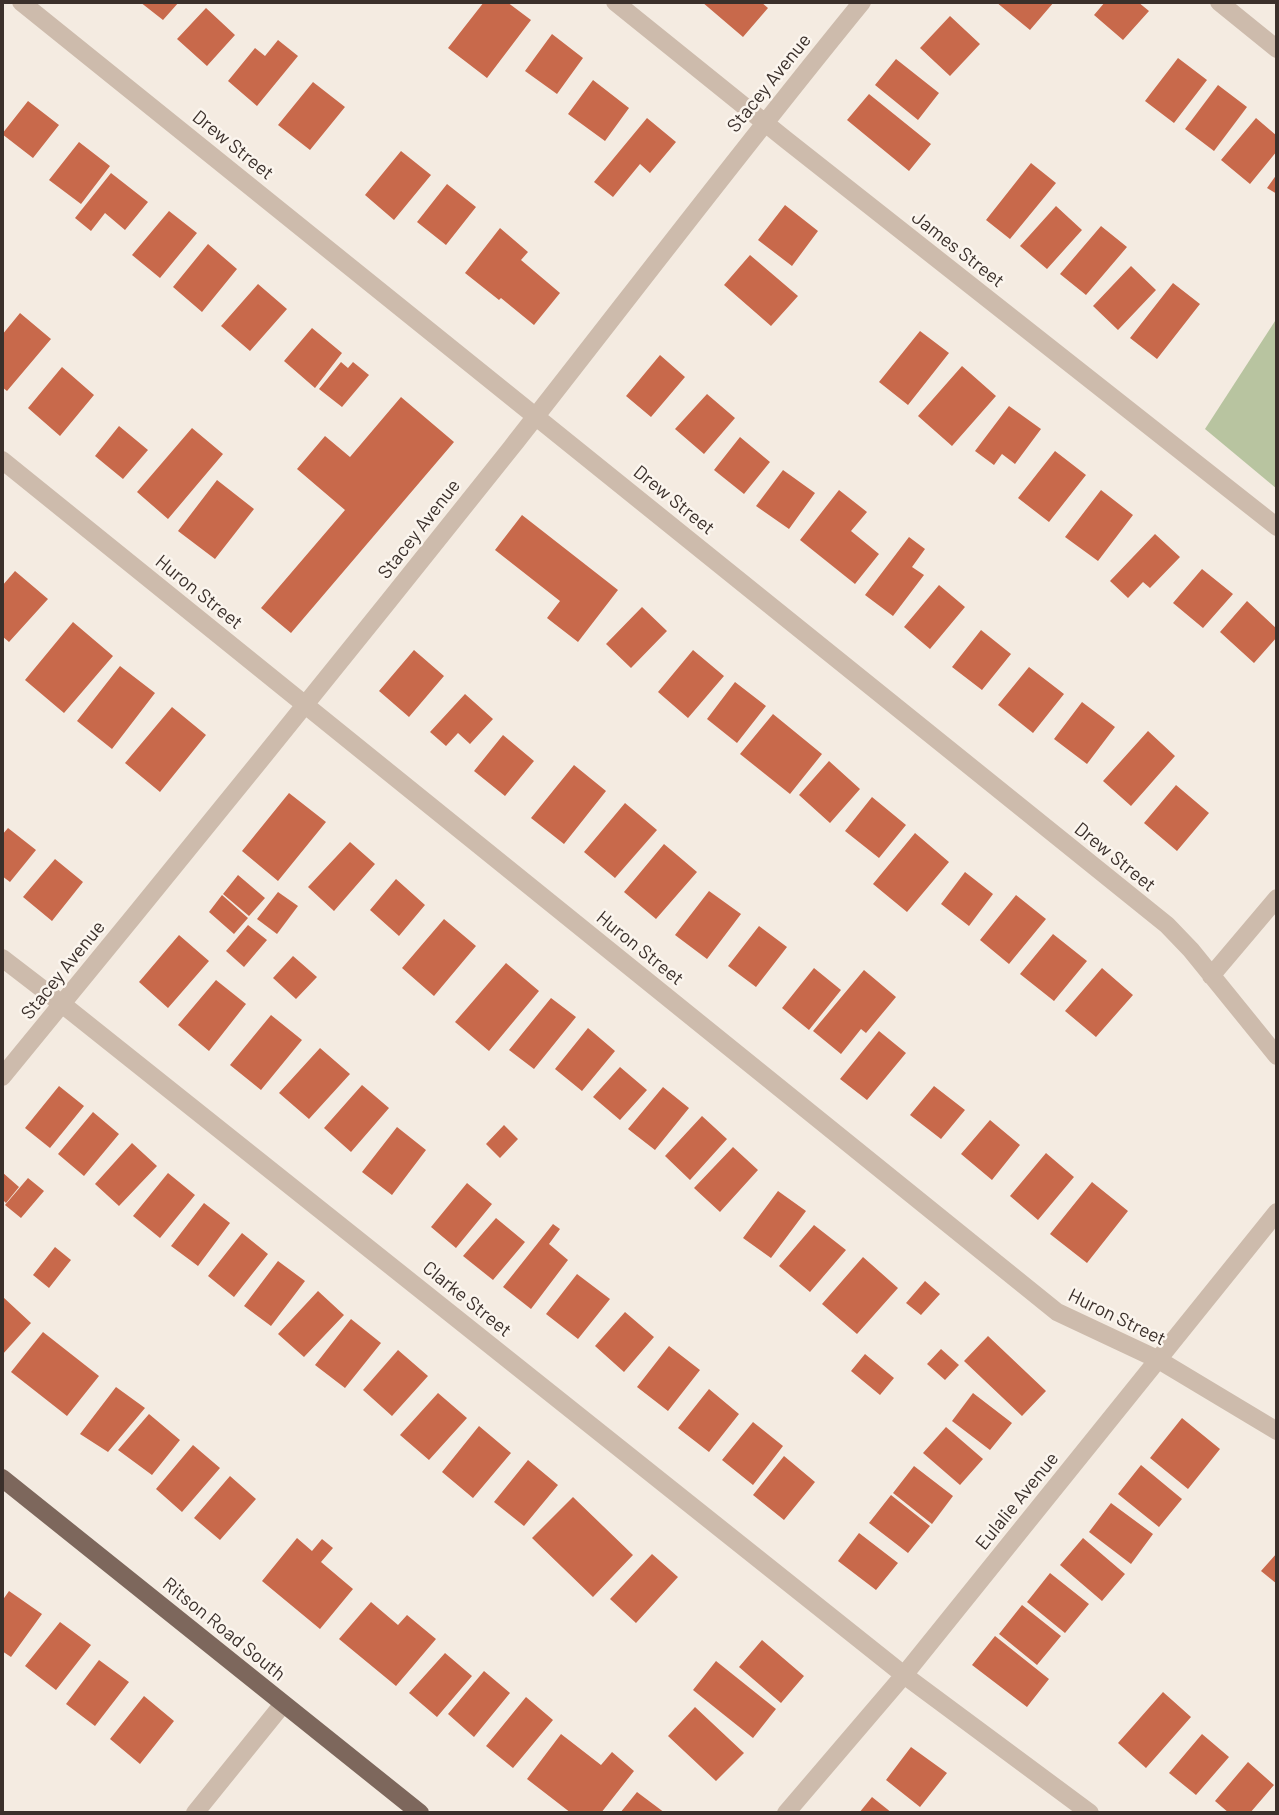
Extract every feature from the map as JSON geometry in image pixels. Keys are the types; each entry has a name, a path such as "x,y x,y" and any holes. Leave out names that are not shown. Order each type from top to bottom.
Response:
{"main road":[{"name":"Ritson Road South","path":"2,1478 420,1813"}],"street":[{"name":"Drew Street","path":"21,2 1167,925 1191,950 1277,1056"},
{"name":"James Street","path":"615,2 1277,527"},
{"name":"Stacey Avenue","path":"2,1077 306,705 536,416 764,122 862,2"},
{"path":"1219,2 1277,49"},
{"name":"Huron Street","path":"2,460 1058,1312 1157,1359 1277,1431"},
{"path":"1211,976 1277,898"},
{"name":"Clarke Street","path":"2,958 904,1675 1090,1813"},
{"name":"Eulalie Avenue","path":"786,1813 904,1675 1277,1212"},
{"path":"195,1813 284,1704"}],"green space":[{"path":"1277,318 1277,489 1205,429"}],"building":[{"path":"140,2 179,2 163,20"},
{"path":"484,2 507,2 531,20 487,78 448,48"},
{"path":"702,2 761,2 768,8 743,37"},
{"path":"996,2 1054,2 1030,30"},
{"path":"1105,2 1138,2 1149,11 1123,40 1094,15"},
{"path":"206,8 235,35 207,66 177,39"},
{"path":"950,16 980,44 950,76 920,48"},
{"path":"552,34 583,58 557,94 525,71"},
{"path":"278,40 298,56 257,106 228,81 255,48 265,56"},
{"path":"1178,58 1207,80 1174,123 1145,101"},
{"path":"896,59 939,93 918,120 875,85"},
{"path":"593,80 629,108 605,141 568,114"},
{"path":"313,82 345,107 310,150 278,125"},
{"path":"1218,85 1247,107 1214,151 1185,129"},
{"path":"869,94 931,144 909,171 847,120"},
{"path":"28,101 59,125 33,158 2,134"},
{"path":"647,118 676,142 650,173 640,164 613,197 594,182"},
{"path":"1256,118 1277,136 1277,151 1250,184 1221,160"},
{"path":"79,142 110,166 81,204 49,180"},
{"path":"401,151 431,175 394,220 365,195"},
{"path":"1031,163 1056,183 1010,239 986,220"},
{"path":"111,173 148,202 125,230 105,213 91,231 75,218"},
{"path":"1277,174 1277,194 1267,188"},
{"path":"447,184 476,207 446,245 417,222"},
{"path":"785,205 818,231 792,266 758,240"},
{"path":"1056,206 1082,230 1047,269 1020,246"},
{"path":"169,211 197,233 160,278 132,255"},
{"path":"1101,226 1127,247 1086,295 1060,274"},
{"path":"500,228 528,252 521,260 560,293 534,325 465,273"},
{"path":"208,244 237,269 202,312 173,287"},
{"path":"750,255 798,296 771,326 724,285"},
{"path":"1131,266 1156,290 1118,330 1093,306"},
{"path":"1173,283 1200,304 1157,359 1130,338"},
{"path":"258,284 287,309 250,351 221,326"},
{"path":"20,313 51,339 7,391 2,387 2,335"},
{"path":"312,328 342,353 315,388 284,361"},
{"path":"920,331 949,353 908,405 879,382"},
{"path":"660,355 685,377 651,417 626,396"},
{"path":"341,362 348,368 353,362 369,375 342,407 319,389"},
{"path":"962,366 996,396 952,446 918,416"},
{"path":"62,367 94,395 60,436 28,408"},
{"path":"707,394 735,418 704,454 675,429"},
{"path":"401,397 454,442 291,633 261,608 345,510 297,469 325,436 350,457"},
{"path":"1009,406 1041,429 1015,464 1002,454 994,465 975,451"},
{"path":"119,426 148,450 123,479 95,456"},
{"path":"192,428 223,454 168,519 137,492"},
{"path":"740,437 770,462 744,494 714,470"},
{"path":"1055,451 1086,475 1049,522 1018,498"},
{"path":"783,470 815,493 789,529 756,506"},
{"path":"217,480 254,509 215,559 178,531"},
{"path":"839,490 867,512 851,531 879,554 855,584 800,540"},
{"path":"1101,490 1133,515 1098,561 1065,537"},
{"path":"522,515 618,590 578,642 547,618 560,601 495,550"},
{"path":"1155,534 1180,557 1150,588 1143,582 1128,598 1110,581"},
{"path":"909,537 925,549 912,567 924,575 893,616 865,595"},
{"path":"1202,569 1233,594 1203,628 1173,603"},
{"path":"15,571 48,599 9,642 2,636 2,586"},
{"path":"939,585 965,607 930,649 904,627"},
{"path":"1247,601 1277,629 1277,637 1254,663 1220,632"},
{"path":"642,607 667,631 631,668 606,644"},
{"path":"73,622 113,656 64,713 25,680"},
{"path":"981,630 1011,654 982,690 952,667"},
{"path":"414,650 444,676 409,717 379,691"},
{"path":"693,650 724,676 688,718 658,692"},
{"path":"120,666 155,693 112,749 77,721"},
{"path":"1029,667 1064,694 1033,733 998,705"},
{"path":"735,682 766,706 737,743 707,719"},
{"path":"465,694 493,719 470,744 458,733 446,746 430,732"},
{"path":"1082,702 1115,727 1087,764 1054,739"},
{"path":"172,707 206,735 160,792 125,763"},
{"path":"773,714 822,754 790,794 740,754"},
{"path":"1148,731 1175,756 1131,806 1103,781"},
{"path":"503,735 534,761 505,796 474,771"},
{"path":"829,761 860,789 830,823 799,795"},
{"path":"574,765 606,791 564,844 531,818"},
{"path":"1176,785 1209,813 1177,851 1144,823"},
{"path":"289,793 326,822 278,881 242,851"},
{"path":"872,797 906,825 879,858 845,831"},
{"path":"625,803 657,830 615,878 584,852"},
{"path":"8,828 36,850 10,882 2,876 2,835"},
{"path":"915,833 949,862 907,912 873,884"},
{"path":"350,842 375,864 334,911 308,887"},
{"path":"664,844 697,872 656,919 624,892"},
{"path":"55,859 83,882 52,921 23,897"},
{"path":"965,872 993,894 969,926 941,904"},
{"path":"238,875 265,898 249,916 223,894"},
{"path":"396,879 425,905 399,936 370,910"},
{"path":"709,891 741,914 707,959 675,935"},
{"path":"278,892 298,906 277,934 257,919"},
{"path":"222,895 248,918 234,934 209,912"},
{"path":"1016,895 1046,919 1009,964 980,940"},
{"path":"444,919 476,946 434,996 402,968"},
{"path":"248,925 267,940 244,967 226,951"},
{"path":"759,926 787,947 756,987 728,966"},
{"path":"1053,934 1087,961 1054,1001 1020,974"},
{"path":"179,935 209,961 168,1008 139,982"},
{"path":"293,956 317,977 296,999 273,978"},
{"path":"506,963 539,991 489,1051 455,1022"},
{"path":"814,968 841,990 809,1030 782,1008"},
{"path":"1102,968 1133,995 1096,1037 1065,1011"},
{"path":"864,970 896,997 866,1033 861,1029 841,1054 813,1031"},
{"path":"216,980 246,1004 209,1051 178,1025"},
{"path":"551,998 576,1017 534,1069 509,1050"},
{"path":"271,1015 302,1040 261,1090 230,1065"},
{"path":"588,1028 615,1051 582,1091 555,1069"},
{"path":"879,1031 906,1053 867,1100 840,1079"},
{"path":"320,1048 350,1074 309,1119 279,1093"},
{"path":"620,1067 647,1090 620,1120 593,1097"},
{"path":"362,1085 389,1108 351,1152 324,1128"},
{"path":"59,1086 84,1106 50,1148 25,1128"},
{"path":"934,1086 965,1110 941,1139 910,1115"},
{"path":"663,1087 689,1108 655,1150 628,1129"},
{"path":"93,1112 119,1134 84,1176 58,1154"},
{"path":"702,1116 727,1139 690,1180 665,1156"},
{"path":"990,1120 1020,1145 992,1180 961,1154"},
{"path":"504,1125 518,1139 500,1158 486,1144"},
{"path":"397,1127 426,1150 392,1195 362,1172"},
{"path":"132,1143 157,1166 119,1206 95,1184"},
{"path":"733,1147 758,1170 720,1212 694,1188"},
{"path":"1046,1153 1074,1177 1038,1220 1010,1196"},
{"path":"2,1172 19,1187 6,1203 2,1199"},
{"path":"168,1173 195,1195 160,1238 133,1216"},
{"path":"28,1178 44,1191 21,1218 5,1205"},
{"path":"1092,1182 1128,1211 1087,1263 1050,1234"},
{"path":"467,1183 492,1204 456,1248 431,1227"},
{"path":"778,1191 806,1211 771,1258 743,1238"},
{"path":"204,1203 230,1223 198,1266 171,1246"},
{"path":"496,1218 525,1242 493,1280 463,1256"},
{"path":"553,1224 560,1229 549,1244 568,1260 531,1309 503,1287"},
{"path":"814,1225 846,1250 810,1292 779,1266"},
{"path":"242,1233 268,1254 234,1297 208,1276"},
{"path":"55,1247 71,1260 49,1288 33,1275"},
{"path":"863,1257 898,1288 857,1334 822,1304"},
{"path":"278,1261 305,1281 271,1326 244,1306"},
{"path":"577,1274 610,1299 578,1339 546,1314"},
{"path":"925,1281 940,1294 921,1315 906,1303"},
{"path":"318,1291 344,1315 304,1357 278,1334"},
{"path":"3,1297 31,1323 2,1355 2,1299"},
{"path":"625,1312 654,1337 624,1372 595,1346"},
{"path":"351,1319 381,1343 345,1388 315,1365"},
{"path":"43,1332 99,1376 67,1416 11,1372"},
{"path":"988,1336 1046,1391 1022,1416 964,1361"},
{"path":"669,1346 700,1370 668,1411 637,1387"},
{"path":"941,1349 959,1365 945,1380 927,1364"},
{"path":"398,1350 428,1376 392,1416 363,1390"},
{"path":"865,1354 894,1378 880,1395 851,1371"},
{"path":"116,1387 145,1408 108,1452 80,1434"},
{"path":"709,1389 739,1414 709,1452 678,1428"},
{"path":"438,1393 467,1418 429,1460 400,1435"},
{"path":"973,1393 1012,1423 990,1450 952,1421"},
{"path":"149,1414 180,1440 152,1475 118,1450"},
{"path":"1182,1418 1220,1449 1188,1489 1150,1458"},
{"path":"753,1422 783,1446 753,1485 722,1460"},
{"path":"479,1426 511,1453 473,1498 442,1472"},
{"path":"946,1427 983,1459 960,1485 923,1453"},
{"path":"193,1445 220,1468 182,1512 156,1489"},
{"path":"784,1456 815,1482 784,1520 753,1495"},
{"path":"528,1460 558,1485 524,1526 494,1502"},
{"path":"1141,1465 1182,1499 1159,1527 1118,1494"},
{"path":"914,1466 953,1496 932,1524 893,1493"},
{"path":"230,1476 256,1499 220,1540 194,1518"},
{"path":"891,1495 930,1526 908,1553 869,1523"},
{"path":"573,1497 633,1555 593,1597 532,1538"},
{"path":"1111,1503 1153,1534 1131,1564 1089,1532"},
{"path":"859,1533 898,1563 876,1590 838,1561"},
{"path":"297,1538 312,1551 322,1539 333,1548 321,1562 353,1589 320,1629 262,1581"},
{"path":"1083,1538 1125,1574 1102,1601 1060,1565"},
{"path":"1277,1553 1277,1584 1261,1571"},
{"path":"652,1554 678,1577 636,1623 610,1599"},
{"path":"1050,1573 1089,1604 1065,1633 1027,1602"},
{"path":"9,1591 42,1614 11,1657 2,1651 2,1601"},
{"path":"371,1602 398,1625 407,1615 436,1639 396,1686 339,1639"},
{"path":"1022,1605 1061,1636 1037,1665 999,1634"},
{"path":"60,1622 91,1645 56,1690 25,1666"},
{"path":"995,1636 1049,1679 1027,1707 972,1665"},
{"path":"762,1640 804,1676 781,1703 739,1667"},
{"path":"445,1653 472,1676 437,1717 409,1693"},
{"path":"99,1660 129,1682 95,1726 66,1704"},
{"path":"716,1661 776,1709 753,1738 693,1690"},
{"path":"484,1671 510,1693 474,1737 448,1714"},
{"path":"1163,1692 1191,1717 1146,1768 1118,1743"},
{"path":"144,1696 174,1721 140,1764 110,1739"},
{"path":"526,1697 553,1720 513,1768 486,1746"},
{"path":"695,1707 744,1753 716,1781 668,1736"},
{"path":"561,1734 601,1765 612,1752 634,1771 601,1813 571,1813 527,1779"},
{"path":"1202,1734 1229,1757 1196,1795 1169,1773"},
{"path":"911,1747 947,1773 920,1807 886,1780"},
{"path":"1248,1762 1274,1785 1250,1813 1229,1813 1215,1801"},
{"path":"637,1792 665,1813 620,1813"},
{"path":"872,1797 892,1813 859,1813"}]}
